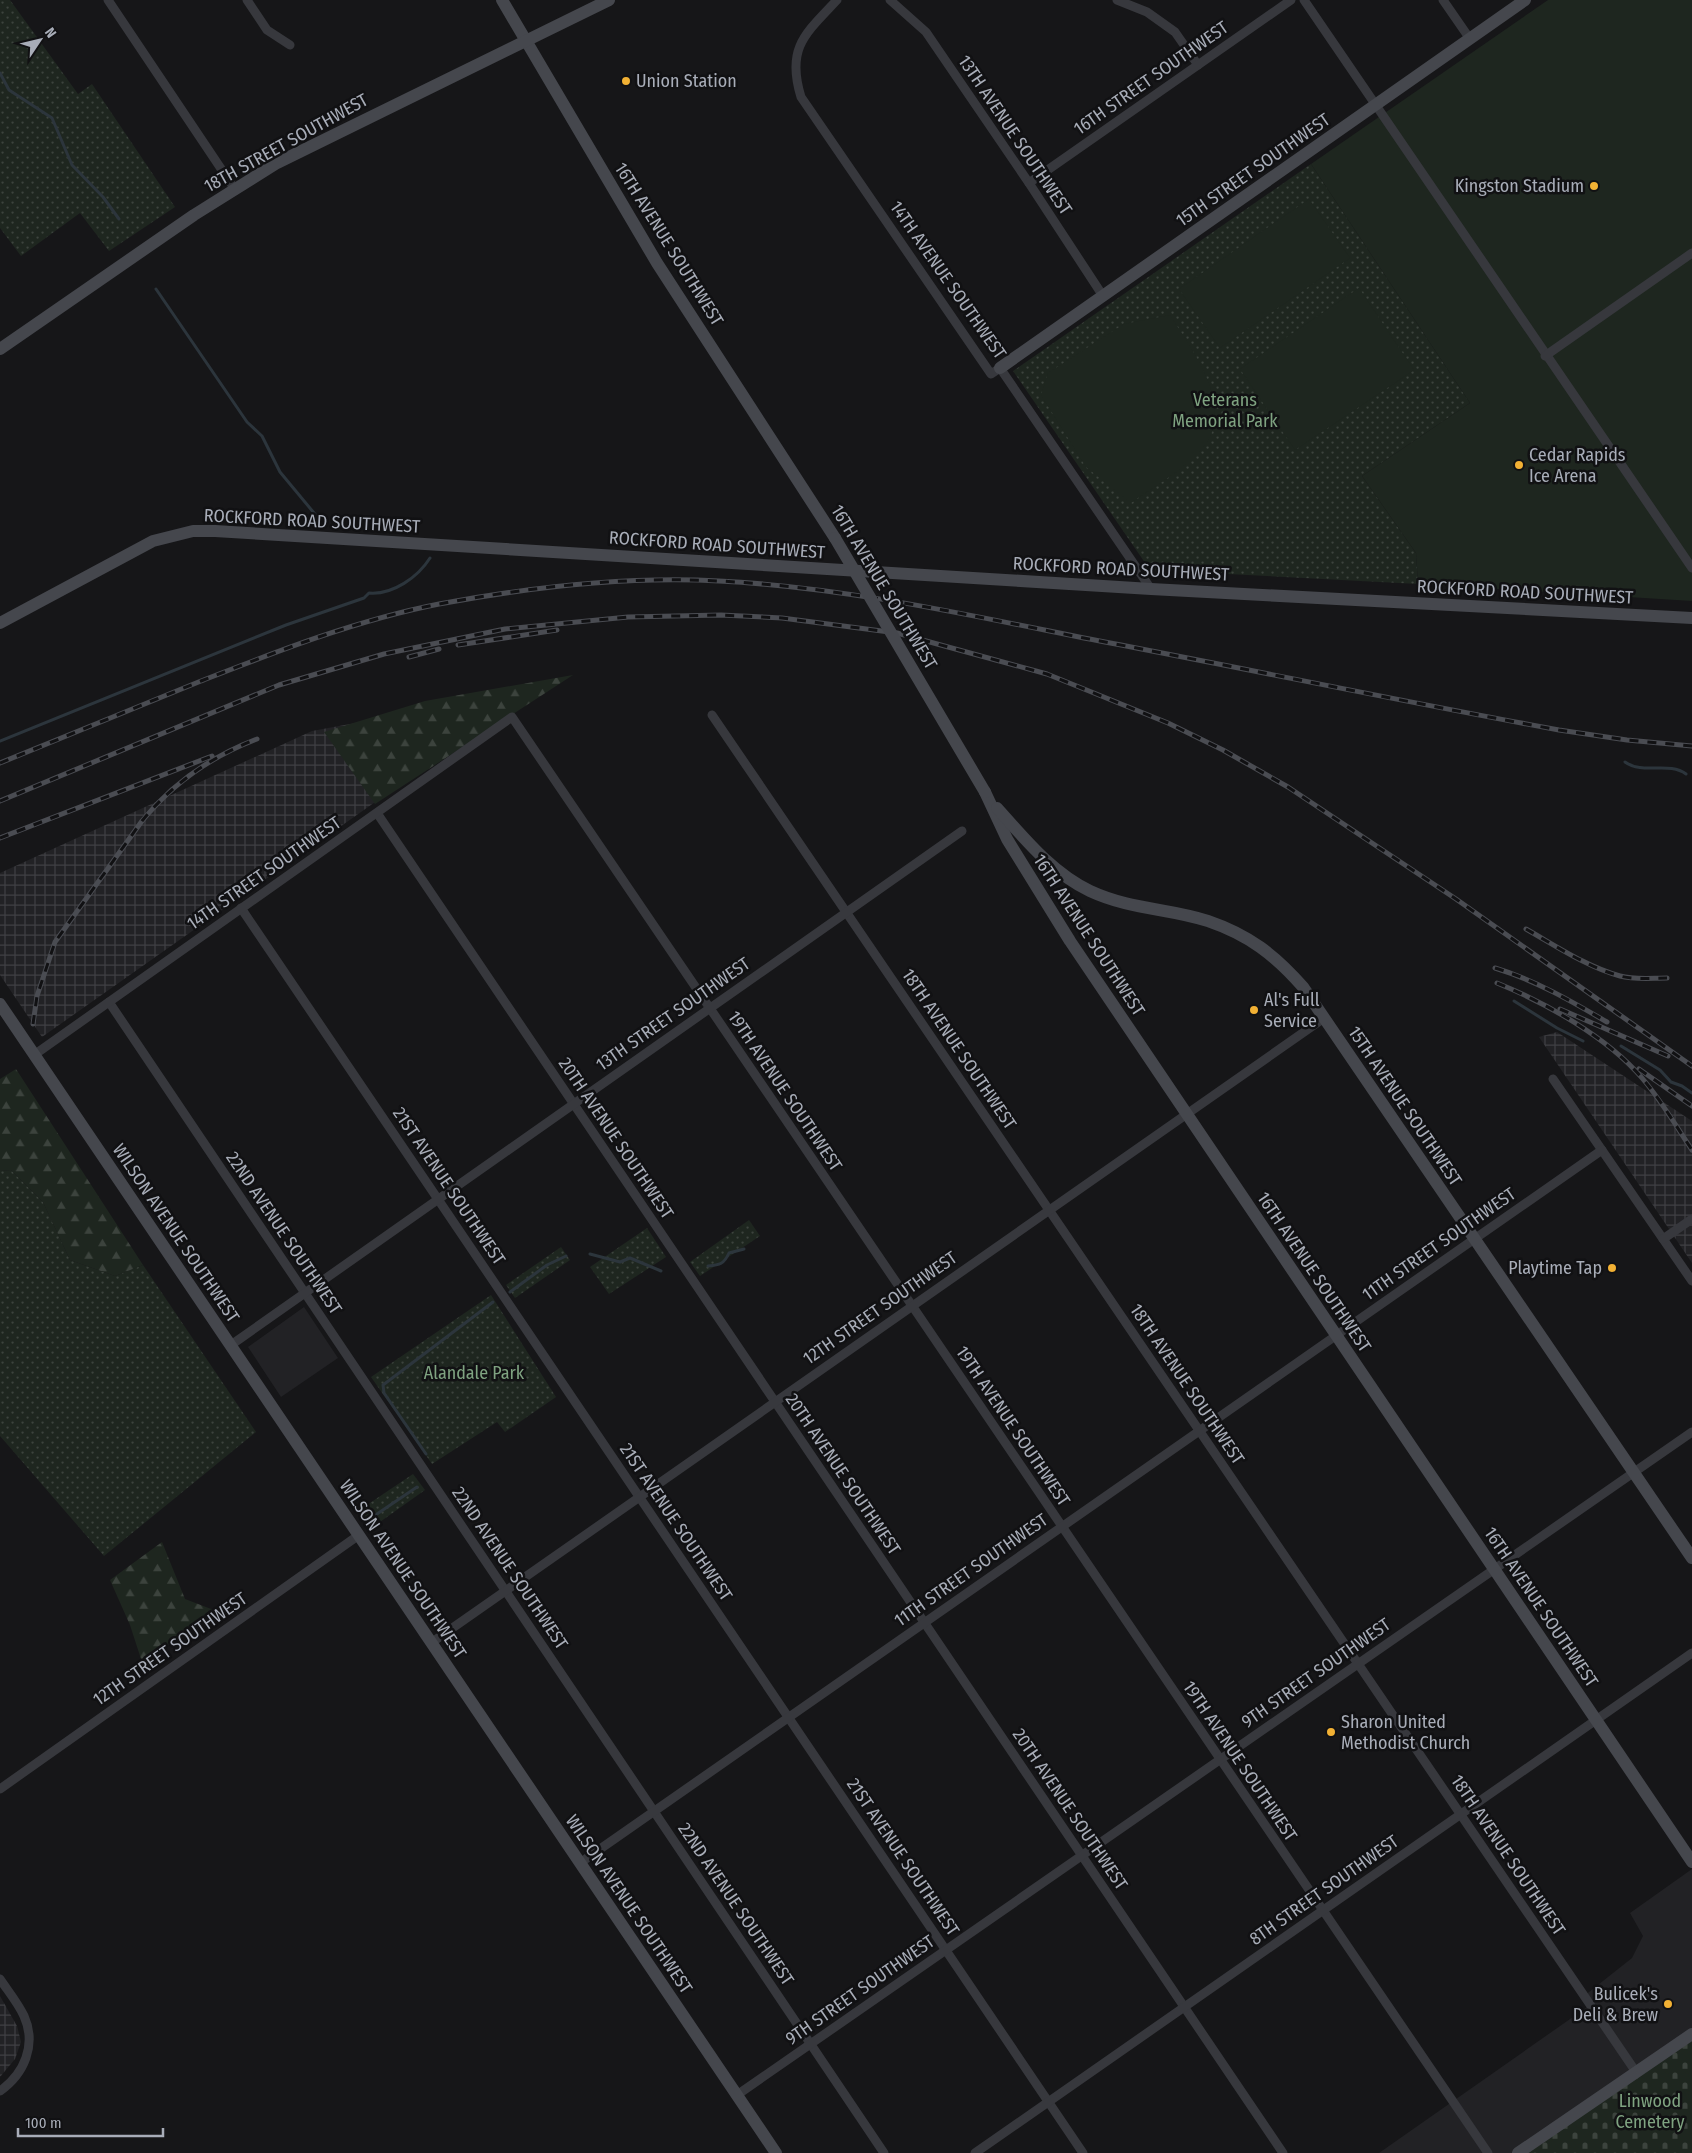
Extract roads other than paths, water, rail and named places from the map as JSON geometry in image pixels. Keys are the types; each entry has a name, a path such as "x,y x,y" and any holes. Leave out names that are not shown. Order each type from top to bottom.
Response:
{"main road":[{"name":"16TH AVENUE SOUTHWEST","path":"502,0 657,263 835,538 987,795 1007,839 1031,880 1186,1114 1692,1862"},
{"name":"18TH STREET SOUTHWEST","path":"0,350 234,188 319,141 609,0"},
{"name":"15TH STREET SOUTHWEST","path":"1000,368 1525,0"},
{"name":"ROCKFORD ROAD SOUTHWEST","path":"0,622 153,541 193,531 218,531 1151,589 1692,618"},
{"name":"15TH AVENUE SOUTHWEST","path":"987,795 1054,868 1088,890 1124,905 1206,921 1239,934 1262,947 1286,968 1303,987 1692,1558"},
{"name":"WILSON AVENUE SOUTHWEST","path":"0,1004 776,2153"},
{"path":"1518,2153 1692,2034"}],"street":[{"path":"108,0 234,188"},
{"path":"247,0 267,30 290,45"},
{"name":"14TH AVENUE SOUTHWEST","path":"837,0 800,43 795,62 796,79 801,97 991,374 1000,368 1151,589"},
{"name":"13TH AVENUE SOUTHWEST","path":"890,0 926,32 1103,296"},
{"path":"1117,0 1147,12 1175,32 1198,65"},
{"name":"16TH STREET SOUTHWEST","path":"1029,183 1291,0"},
{"path":"1304,0 1545,356 1692,568"},
{"path":"1443,0 1470,39"},
{"path":"1545,356 1692,254"},
{"name":"18TH AVENUE SOUTHWEST","path":"712,714 1636,2072"},
{"name":"14TH STREET SOUTHWEST","path":"34,1055 512,717"},
{"name":"19TH AVENUE SOUTHWEST","path":"512,717 1488,2153"},
{"name":"20TH AVENUE SOUTHWEST","path":"376,813 1283,2153"},
{"name":"13TH STREET SOUTHWEST","path":"231,1346 962,831"},
{"name":"21ST AVENUE SOUTHWEST","path":"241,908 1083,2153"},
{"name":"22ND AVENUE SOUTHWEST","path":"109,1002 884,2153"},
{"name":"12TH STREET SOUTHWEST","path":"431,1642 1324,1018"},
{"path":"1553,1079 1692,1281"},
{"name":"11TH STREET SOUTHWEST","path":"580,1863 1602,1150"},
{"path":"1663,1239 1692,1219"},
{"name":"9TH STREET SOUTHWEST","path":"737,2095 1692,1432"},
{"name":"12TH STREET SOUTHWEST","path":"0,1788 359,1535"},
{"name":"8TH STREET SOUTHWEST","path":"975,2153 1692,1653"},
{"path":"0,1979 24,2016 28,2033 28,2054 22,2070 11,2084 0,2091"}],"waterway":[{"path":"0,73 9,90 52,118 72,165 103,197 119,219"},
{"path":"156,289 247,422 262,436 280,472 324,525"},
{"path":"0,741 286,625 364,598 369,593 378,593 396,588 419,572 430,558"},
{"path":"1625,762 1640,768 1672,768 1686,774"},
{"path":"1514,1001 1557,1028 1583,1041"},
{"path":"1621,1046 1660,1070 1671,1082 1682,1086 1692,1093"},
{"path":"708,1266 721,1263 729,1253 744,1249"},
{"path":"590,1254 620,1262 630,1258 661,1271"},
{"path":"510,1292 547,1265 566,1256"},
{"path":"426,1454 384,1393 383,1385 493,1302"},
{"path":"368,1520 417,1487"}],"railway":[{"path":"0,763 201,681 348,627 439,604 508,593 578,584 649,580 765,584 857,595 1559,730 1627,740 1692,746"},
{"path":"0,801 279,685 384,654 505,629 628,617 721,615 782,618 897,633 1047,674 1168,723 1223,750 1288,787 1456,899 1692,1066"},
{"path":"458,645 557,630"},
{"path":"409,657 439,649"},
{"path":"33,1024 37,996 55,942 142,821 166,795 194,772 224,754 257,739"},
{"path":"0,838 212,756"},
{"path":"1526,929 1572,956 1608,972 1631,978 1667,978"},
{"path":"1495,968 1539,985 1607,1022"},
{"path":"1497,983 1516,991 1575,1023 1594,1035 1628,1063 1649,1086 1692,1150"},
{"path":"1560,1009 1668,1056"},
{"path":"1639,1069 1692,1106"}],"place":[{"name":"Union Station","path":"626,81"},
{"name":"Kingston Stadium","path":"1594,186"},
{"name":"Cedar Rapids Ice Arena","path":"1519,465"},
{"name":"Al's Full Service","path":"1254,1010"},
{"name":"Playtime Tap","path":"1612,1268"},
{"name":"Sharon United Methodist Church","path":"1331,1732"},
{"name":"Bulicek's Deli & Brew","path":"1668,2004"}],"park label":[{"name":"Veterans Memorial Park","path":"1225,410"},
{"name":"Alandale Park","path":"474,1373"},
{"name":"Linwood Cemetery","path":"1650,2111"}]}
